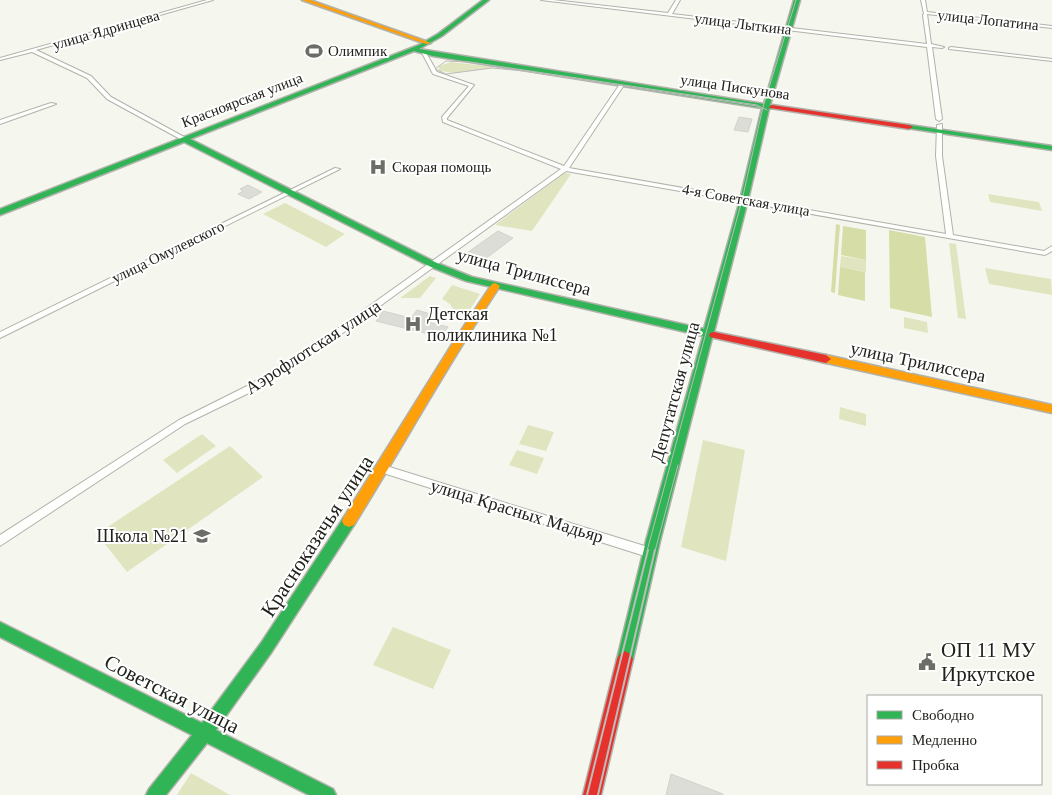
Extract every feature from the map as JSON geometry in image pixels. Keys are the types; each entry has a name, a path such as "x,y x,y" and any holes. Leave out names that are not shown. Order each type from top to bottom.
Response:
{"street":[{"name":"улица Ядринцева","path":"0,59 211,0"},
{"name":"улица Пискунова","path":"305,0 422,48 622,85 766,106 939,125 1052,148"},
{"name":"Красноярская улица","path":"0,212 422,48 486,0"},
{"name":"улица Лыткина","path":"544,0 942,47"},
{"path":"668,15 678,0"},
{"name":"Депутатская улица","path":"592,795 650,554 710,334 766,106 797,0"},
{"path":"923,0 939,125 939,156 950,235"},
{"name":"улица Лопатина","path":"925,14 1052,27"},
{"name":"4-я Советская улица","path":"422,48 434,73 472,85 444,118 445,121 565,169 1045,252 1052,248"},
{"path":"951,48 1052,60"},
{"name":"улица Трилиссера","path":"32,50 89,77 109,98 184,139 434,265 495,286 1052,409"},
{"path":"565,169 622,85"},
{"path":"0,122 53,104"},
{"name":"улица Омулевского","path":"0,335 337,169"},
{"name":"Аэрофлотская улица","path":"0,541 182,422 212,410 289,367 434,265 565,169"},
{"name":"Красноказачья улица","path":"155,795 205,732 266,648 382,470 472,320 495,286"},
{"name":"улица Красных Мадьяр","path":"382,470 650,554"},
{"name":"Советская улица","path":"0,629 327,795"}],"green space":[{"path":"451,62 496,67 455,73 439,71 439,66"},
{"path":"565,173 571,174 532,231 495,225"},
{"path":"988,194 1039,202 1042,211 990,202"},
{"path":"285,203 345,234 326,247 263,214"},
{"path":"836,224 840,225 835,293 831,292"},
{"path":"843,226 866,230 866,260 841,255"},
{"path":"889,230 925,237 932,317 890,308"},
{"path":"949,243 956,244 966,319 958,318"},
{"path":"841,256 866,260 866,272 840,267"},
{"path":"840,267 865,272 865,301 838,295"},
{"path":"985,268 1051,279 1052,295 989,284"},
{"path":"430,276 436,278 420,298 400,298"},
{"path":"452,285 480,294 466,316 456,314 450,304 442,299"},
{"path":"904,317 927,322 928,333 904,328"},
{"path":"840,407 866,414 866,426 839,419"},
{"path":"528,425 554,432 546,451 519,444"},
{"path":"202,434 216,446 177,473 163,460"},
{"path":"703,440 745,450 726,561 681,547"},
{"path":"230,446 263,477 127,572 97,534"},
{"path":"517,450 544,458 537,474 509,465"},
{"path":"393,627 451,650 433,689 373,665"},
{"path":"191,773 230,795 177,795"}],"building":[{"path":"739,117 752,119 748,132 734,130"},
{"path":"248,185 262,192 249,199 238,194 243,191 240,189"},
{"path":"498,231 513,238 480,263 464,255"},
{"name":"Детская поликлиника №1","path":"417,310 430,314 424,321 448,327 441,337 376,321 383,311 411,318"},
{"path":"671,774 723,794 723,795 666,795"}],"tram line":[{"path":"763,108 796,0"},
{"path":"762,110 757,106 524,71 492,68 446,74 435,69 446,61 470,62 757,105 763,108"},
{"path":"763,108 767,110"},
{"path":"647,551 742,200 762,110"},
{"path":"655,551 678,465"},
{"path":"587,795 648,550"},
{"path":"598,795 655,550"}],"traffic: fast":[{"path":"0,212 421,46 440,35 486,0"},
{"path":"625,659 653,541 744,200 766,107 797,0"},
{"path":"414,49 433,54 772,107"},
{"path":"909,127 1052,148"},
{"path":"184,139 434,265 469,279 714,335"},
{"path":"155,795 205,732 266,648 349,521"},
{"path":"0,629 327,795"}],"traffic: slow":[{"path":"305,0 428,43"},
{"path":"349,521 457,344 495,286"},
{"path":"826,359 1052,409"}],"traffic: jam":[{"path":"772,107 909,127"},
{"path":"714,335 826,359"},
{"path":"592,795 625,659"}],"place":[{"name":"Олимпик","path":"314,51"},
{"name":"Скорая помощь","path":"378,167"},
{"name":"Детская поликлиника №1","path":"413,324"},
{"name":"Школа №21","path":"202,536"},
{"name":"ОП 11 МУ Иркутское","path":"927,662"}]}
